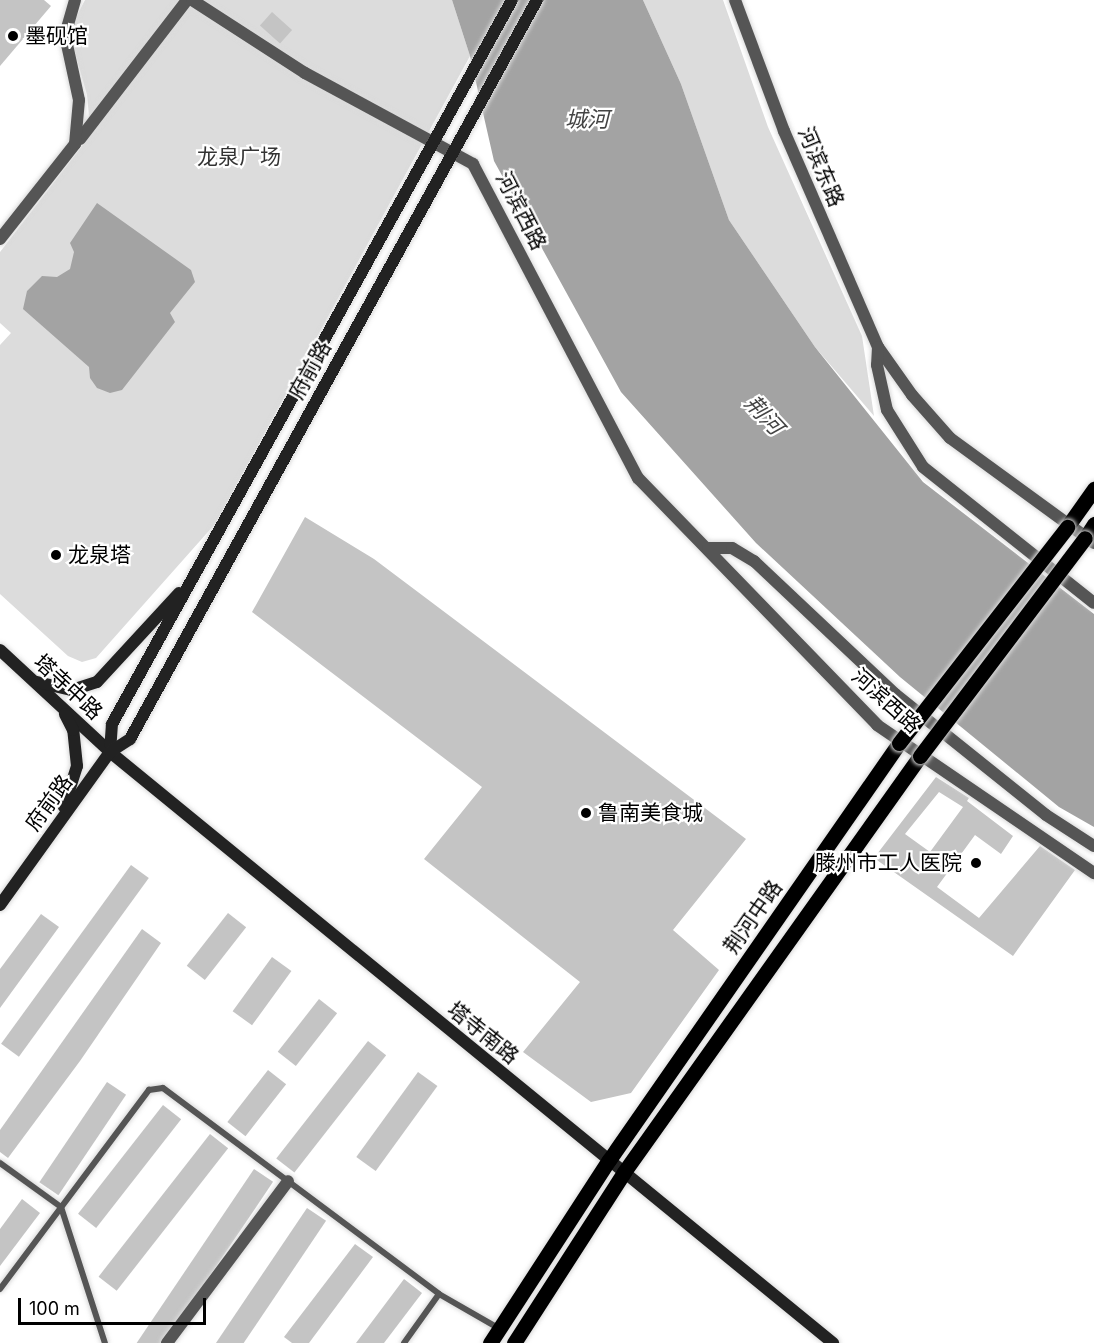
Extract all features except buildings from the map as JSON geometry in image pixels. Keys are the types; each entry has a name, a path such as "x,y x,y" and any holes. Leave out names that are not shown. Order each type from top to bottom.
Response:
{"main road":[{"name":"府前路","path":"110,752 112,724 512,0"},
{"name":"府前路","path":"0,905 110,752 130,739 537,0"},
{"name":"荆河中路","path":"490,1343 609,1160 899,743 1094,489"},
{"name":"荆河中路","path":"514,1343 624,1173 920,756 1089,541 1094,525"},
{"path":"30,679 72,690 97,682 192,579"},
{"name":"塔寺中路","path":"0,650 110,752"},
{"path":"55,829 77,766 73,730 57,704"},
{"name":"塔寺南路","path":"110,752 833,1343"}],"street":[{"path":"75,0 65,35 79,100 75,144"},
{"path":"0,239 187,0"},
{"name":"河滨西路","path":"192,0 305,73 435,140 473,164 484,178 639,478 877,725 899,743 1094,873"},
{"name":"河滨东路","path":"735,0 784,131 878,347 950,438 1067,527 1089,541"},
{"name":"河滨东路","path":"878,347 877,365 887,410 923,467 1094,603"},
{"name":"河滨西路","path":"708,548 732,548 754,561 895,694 1046,815 1094,846"},
{"path":"167,1343 288,1181"}],"lane":[{"path":"0,1290 149,1090 163,1088 439,1294 500,1329"},
{"path":"0,1163 61,1207 105,1343"},
{"path":"404,1343 439,1294"}],"green space":[{"name":"龙泉广场","path":"85,0 452,0 470,56 215,524 96,658 82,662 68,656 0,594 0,345 11,333 0,323 0,252 83,145 89,116 87,95 72,42 73,23"},
{"path":"643,0 723,0 768,127 862,336 874,416 815,347 729,220 681,84"}],"water":[{"name":"城河","path":"452,0 643,0 681,84 729,220 815,347 923,482 1094,614 1094,827 1059,807 900,677 756,543 621,392 494,161 470,56"},
{"path":"97,203 191,270 195,282 170,313 175,322 122,390 110,393 97,388 90,378 89,367 23,309 27,291 42,276 57,277 70,269 74,252 70,243"}],"place":[{"name":"墨砚馆","path":"13,36"},
{"name":"龙泉塔","path":"56,555"},
{"name":"鲁南美食城","path":"586,813"},
{"name":"滕州市工人医院","path":"976,863"}],"water label":[{"name":"荆河","path":"764,415"}]}
